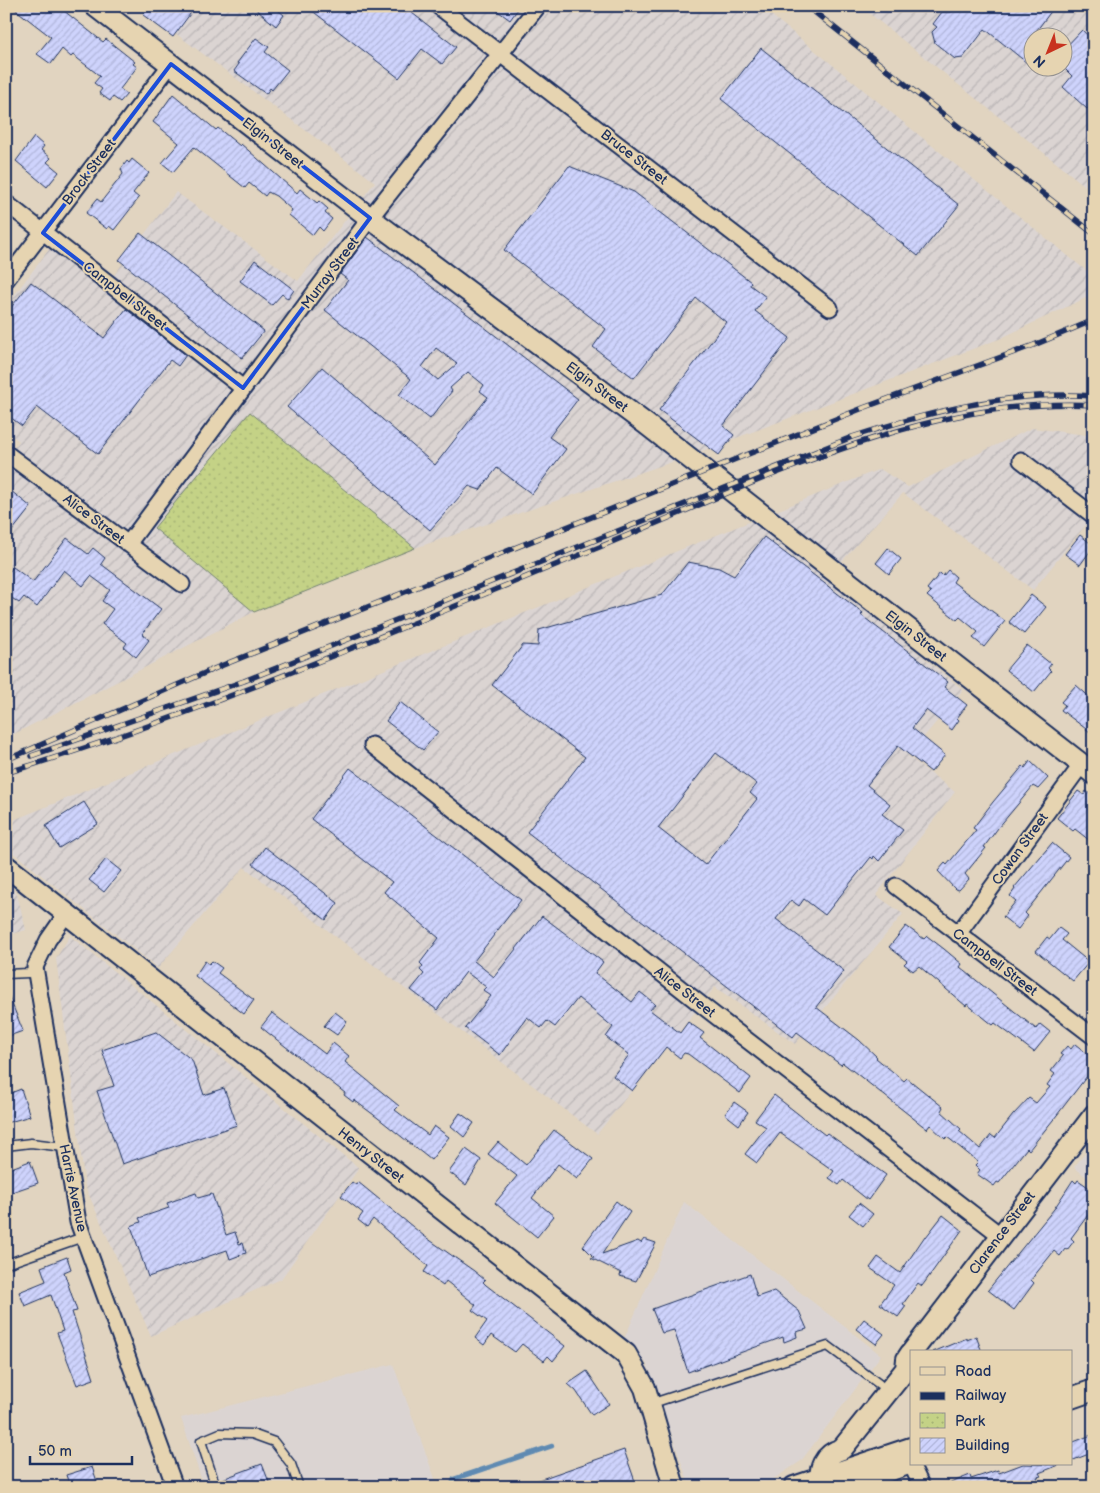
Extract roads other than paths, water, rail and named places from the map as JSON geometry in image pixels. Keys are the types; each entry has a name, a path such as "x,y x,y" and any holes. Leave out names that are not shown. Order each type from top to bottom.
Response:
{"main road":[{"name":"Elgin Street","path":"95,6 370,218 646,424 1088,769"},
{"name":"Henry Street","path":"6,866 626,1354 645,1388 674,1487"},
{"name":"Clarence Street","path":"914,1350 1000,1235 1094,1115"},
{"name":"Clarence Street","path":"832,1452 834,1442 896,1362 910,1355"},
{"name":"Clarence Street","path":"821,1483 823,1461 832,1452 842,1449 906,1370 910,1355"},
{"path":"1072,1398 1094,1390"},
{"path":"794,1487 821,1483 910,1448"},
{"path":"842,1487 910,1464"}],"street":[{"name":"Bruce Street","path":"438,6 830,308"},
{"name":"Murray Street","path":"128,544 370,218 538,6"},
{"name":"Brock Street","path":"6,280 170,64"},
{"name":"Campbell Street","path":"6,203 243,388"},
{"name":"Alice Street","path":"6,453 182,584"},
{"path":"1021,460 1094,516"},
{"name":"Alice Street","path":"372,745 708,1010 1000,1235"},
{"name":"Cowan Street","path":"958,934 1088,769"},
{"name":"Campbell Street","path":"896,886 1094,1037"},
{"path":"35,967 48,940 66,914"},
{"name":"Harris Avenue","path":"35,967 78,1222 174,1487"},
{"path":"912,1466 922,1487"}],"lane":[{"path":"6,974 29,973 35,967"},
{"path":"6,1146 31,1143 64,1147"},
{"path":"6,1264 84,1237"},
{"path":"650,1404 828,1346 879,1384"},
{"path":"216,1487 200,1441 220,1433 252,1434 274,1442 291,1464 300,1487"}],"waterway":[{"path":"451,1487 454,1479 552,1446"}],"railway":[{"path":"807,6 1094,234"},
{"path":"6,760 223,665 863,408 1034,345 1094,320"},
{"path":"31,756 244,681 852,437 911,419 971,405 1032,396 1094,396"},
{"path":"6,773 157,723 307,666 602,546 719,496 842,448 905,429 968,414 1031,406 1094,405"}]}
